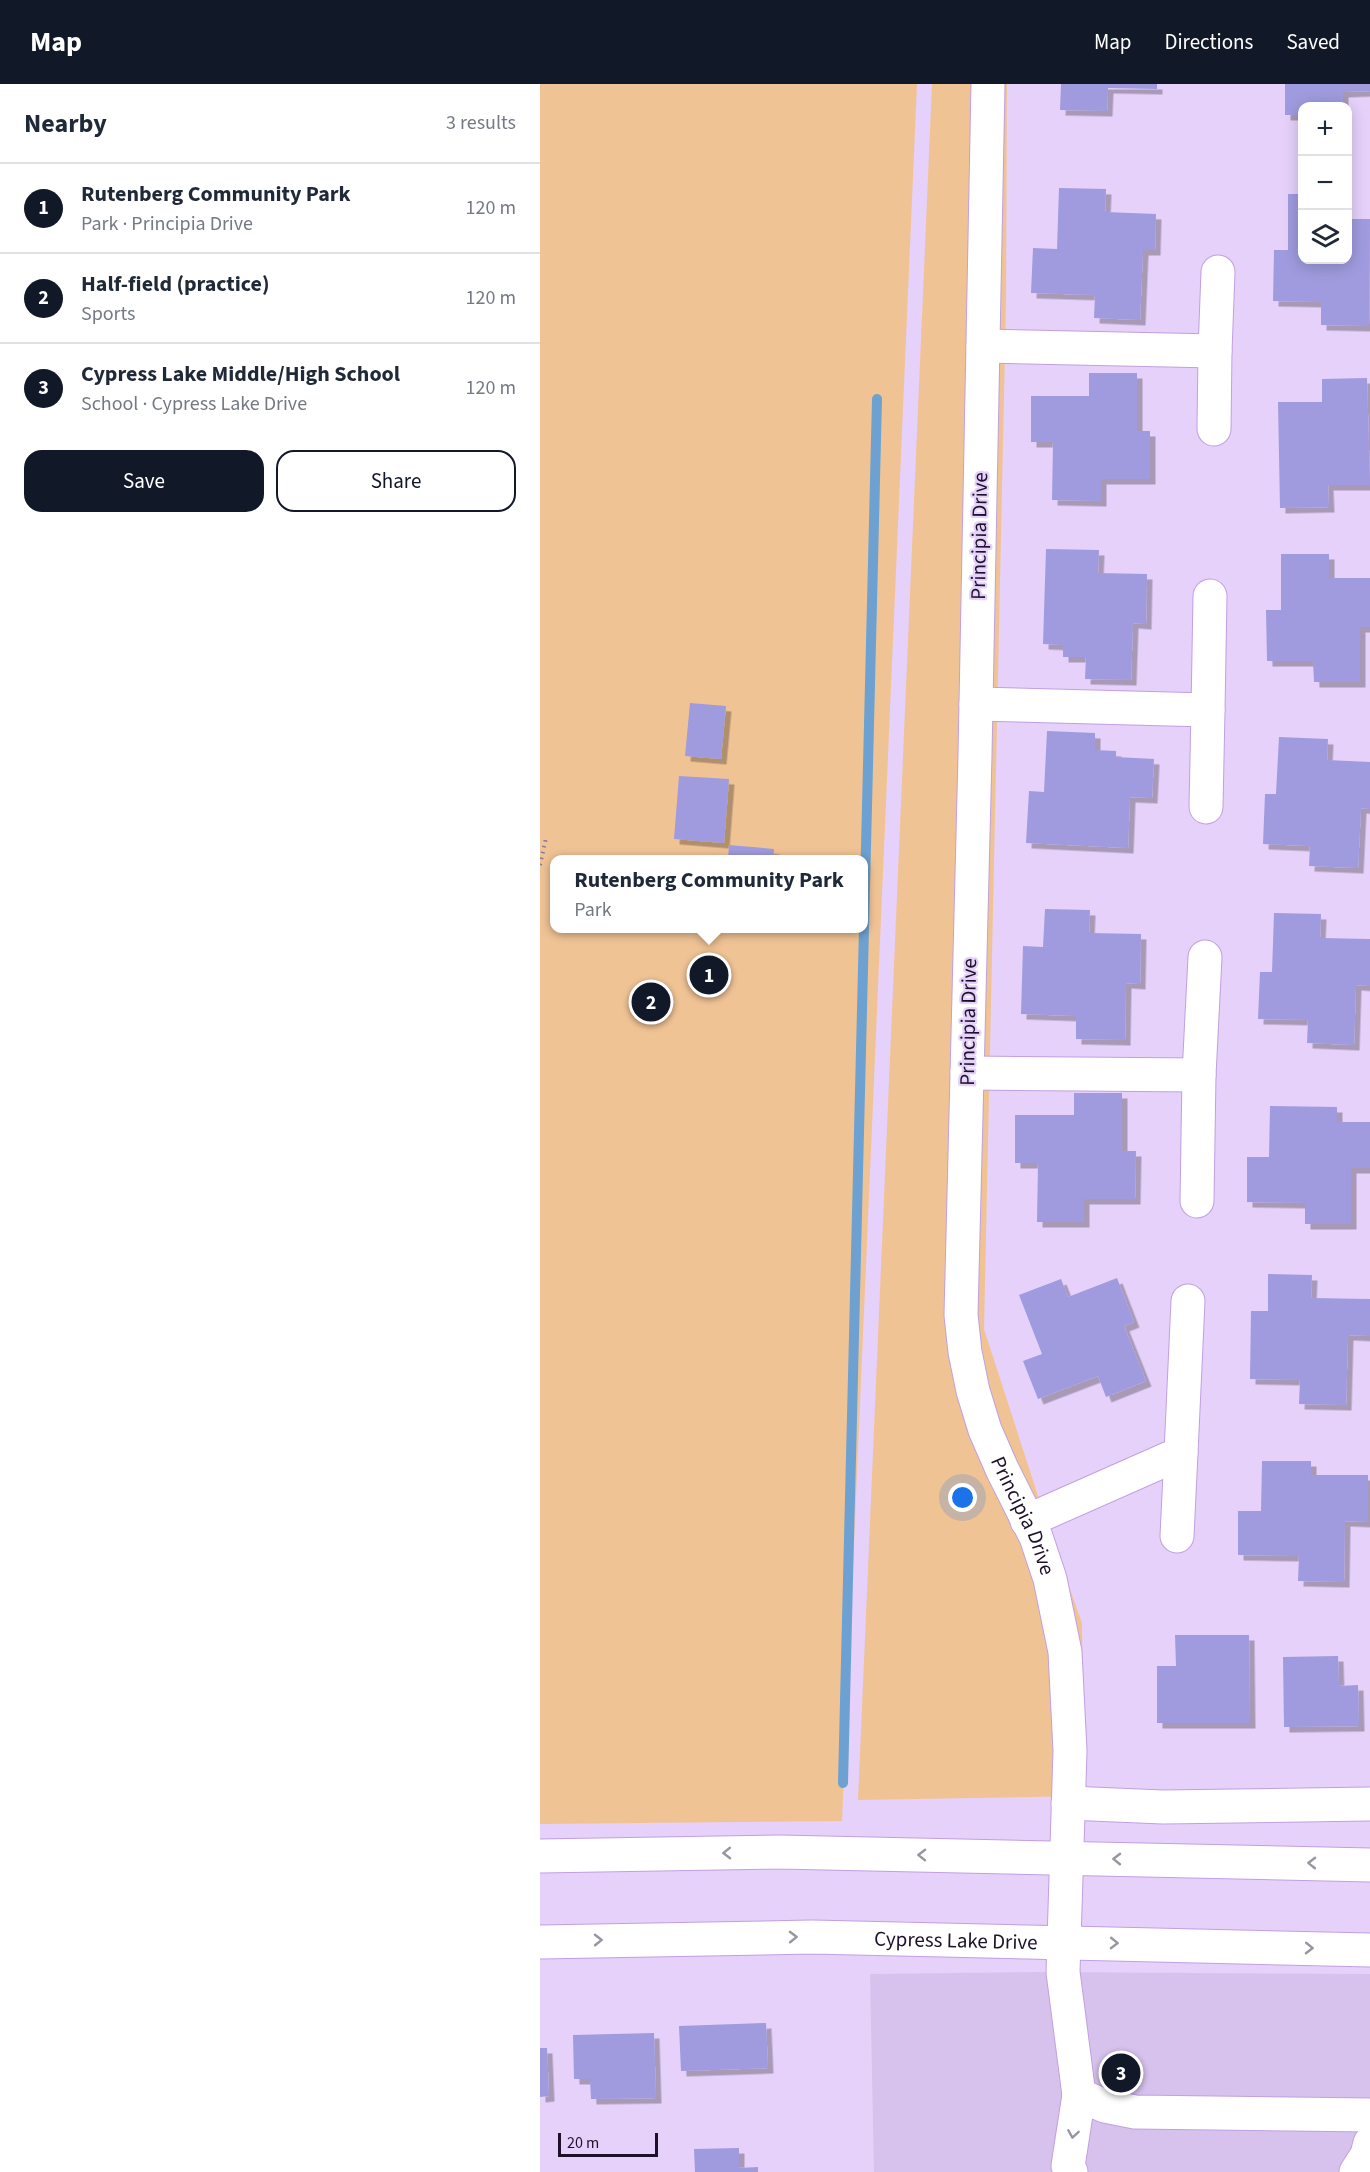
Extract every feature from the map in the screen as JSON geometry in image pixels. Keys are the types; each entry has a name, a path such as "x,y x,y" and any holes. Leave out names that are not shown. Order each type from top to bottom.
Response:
{"street":[{"name":"Principia Drive","path":"988,84 961,1315 965,1352 973,1391 985,1430 1036,1537 1050,1579 1065,1652 1070,1751 1063,1972 1079,2095 1068,2166 1071,2172"},
{"path":"1214,429 1218,272"},
{"path":"983,346 1215,351"},
{"path":"1206,807 1210,596"},
{"path":"976,704 1208,710"},
{"path":"1197,1201 1199,1075 1205,957"},
{"path":"967,1073 1199,1075"},
{"path":"1177,1536 1188,1301"},
{"path":"1028,1521 1181,1454"},
{"path":"1068,1803 1163,1807 1370,1804"},
{"path":"540,1856 780,1852 1370,1865"},
{"name":"Cypress Lake Drive","path":"540,1941 812,1937 1370,1950"},
{"path":"1079,2095 1105,2106 1135,2112 1370,2115"},
{"path":"1356,2172 1367,2155 1370,2143"}],"path":[{"path":"540,865 546,838"}],"shaded area":[{"path":"540,84 917,84 842,1821 540,1824"},
{"path":"932,84 1007,84 1006,302 984,1329 1050,1533 1082,1623 1084,1796 858,1800"},
{"path":"1041,1972 1370,1974 1370,2172 874,2172 870,1974"}],"building":[{"path":"1061,84 1157,84 1157,89 1108,88 1107,111 1060,110"},
{"path":"1285,84 1370,84 1370,91 1343,92 1343,102 1298,102 1298,115 1285,115"},
{"path":"1059,188 1106,189 1105,212 1156,214 1155,250 1143,250 1140,320 1094,318 1095,295 1031,293 1033,248 1057,249"},
{"path":"1288,194 1298,194 1298,264 1352,264 1352,219 1370,219 1369,326 1321,325 1321,302 1273,301 1274,250 1288,250"},
{"path":"1089,373 1137,373 1137,431 1150,431 1150,479 1101,479 1101,501 1052,500 1053,442 1031,442 1031,396 1089,396"},
{"path":"1367,378 1370,485 1328,485 1329,507 1280,508 1278,402 1322,402 1322,379"},
{"path":"1046,549 1099,550 1098,573 1147,574 1146,624 1133,623 1131,680 1085,679 1086,657 1063,657 1063,645 1043,644"},
{"path":"1281,554 1329,554 1329,578 1370,578 1370,627 1360,627 1360,682 1314,682 1313,661 1267,661 1266,610 1281,610"},
{"path":"690,703 726,706 721,759 685,756"},
{"path":"1047,731 1095,733 1095,750 1116,751 1116,757 1154,759 1152,798 1130,797 1128,848 1026,843 1029,791 1044,792"},
{"path":"1279,737 1328,739 1327,760 1370,762 1370,809 1361,808 1358,868 1309,866 1310,846 1263,844 1265,794 1276,794"},
{"path":"679,776 729,779 724,843 674,839"},
{"path":"729,845 774,849 773,855 728,855"},
{"path":"1045,909 1090,910 1089,933 1141,934 1140,984 1126,983 1125,1040 1076,1039 1076,1016 1021,1014 1023,946 1043,947"},
{"path":"1274,913 1321,914 1320,938 1370,939 1370,986 1356,985 1354,1045 1307,1043 1308,1020 1258,1019 1260,972 1272,972"},
{"path":"1074,1093 1122,1093 1122,1151 1136,1151 1135,1199 1084,1199 1084,1222 1037,1222 1038,1163 1015,1163 1015,1115 1074,1115"},
{"path":"1270,1106 1337,1107 1337,1122 1370,1122 1370,1168 1351,1168 1351,1224 1305,1224 1305,1203 1247,1202 1247,1157 1269,1157"},
{"path":"1268,1274 1312,1275 1311,1298 1370,1299 1370,1336 1348,1335 1346,1405 1299,1404 1300,1380 1250,1379 1251,1311 1268,1311"},
{"path":"1117,1278 1134,1322 1124,1326 1146,1381 1106,1397 1098,1376 1038,1399 1023,1361 1042,1354 1019,1295 1061,1279 1068,1297"},
{"path":"1262,1461 1311,1461 1311,1475 1368,1475 1368,1522 1345,1521 1344,1582 1298,1581 1299,1556 1238,1555 1238,1511 1261,1511"},
{"path":"1175,1635 1249,1635 1250,1723 1157,1723 1157,1666 1176,1666"},
{"path":"1338,1656 1339,1686 1358,1685 1359,1726 1284,1727 1283,1657"},
{"path":"766,2023 768,2068 681,2071 679,2026"},
{"path":"654,2033 656,2098 591,2099 590,2079 574,2079 573,2035"},
{"path":"540,2048 547,2048 549,2096 540,2097"},
{"path":"739,2148 739,2168 758,2167 758,2172 695,2172 694,2149"}],"waterway":[{"path":"866,855 877,399"},
{"path":"843,1783 864,933"}],"place":[{"name":"Rutenberg Community Park","path":"709,975"},
{"name":"Half-field (practice)","path":"651,1002"},
{"name":"Cypress Lake Middle/High School","path":"1121,2073"}]}
